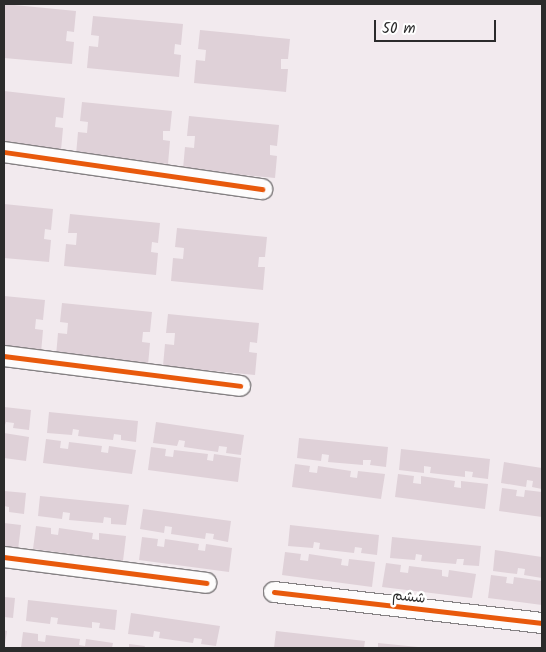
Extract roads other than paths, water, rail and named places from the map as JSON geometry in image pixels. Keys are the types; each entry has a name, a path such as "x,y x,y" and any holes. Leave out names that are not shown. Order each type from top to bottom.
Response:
{"street":[{"path":"4,152 262,189"},
{"path":"4,356 240,386"},
{"path":"4,557 206,583"},
{"name":"ششم","path":"274,592 542,623"}]}
